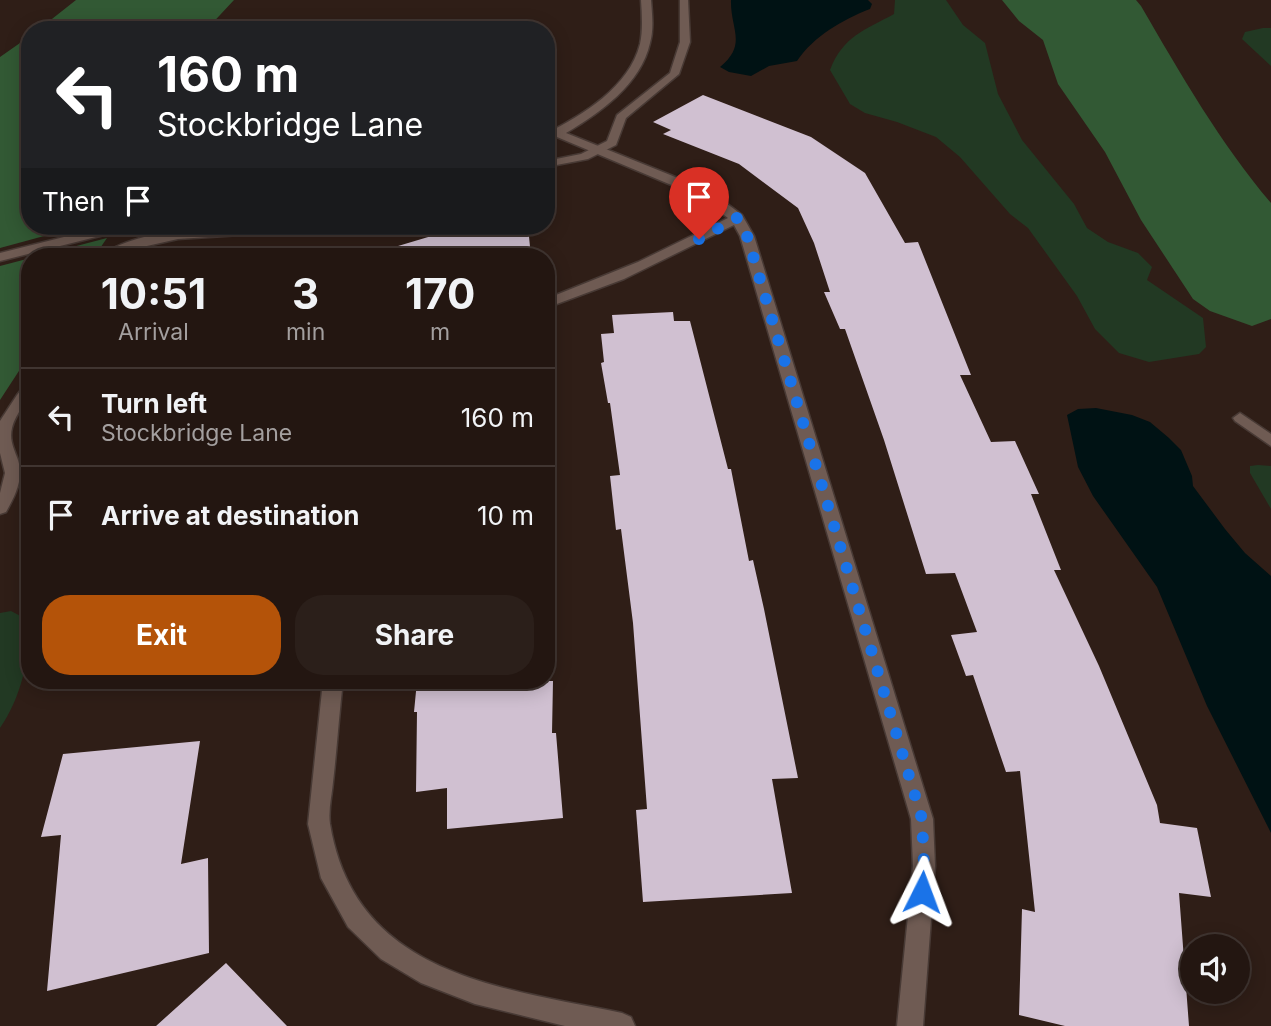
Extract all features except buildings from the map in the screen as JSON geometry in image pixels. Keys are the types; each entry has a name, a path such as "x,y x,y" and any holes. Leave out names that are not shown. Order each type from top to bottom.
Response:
{"street":[{"path":"555,133 594,109 617,89 633,70 648,32 646,0"},
{"path":"555,137 598,150 705,194 737,218 747,236 922,819 924,866 910,1026"},
{"path":"555,301 662,259 737,218"},
{"path":"36,248 87,235"},
{"path":"0,257 21,252"},
{"path":"331,689 318,822 327,868 349,912 385,949 427,975 467,989 622,1026"}],"lane":[{"path":"555,162 584,157 612,143 621,117 674,74 685,42 684,0"},
{"path":"125,248 181,235"},
{"path":"0,508 11,488 12,466 5,449 4,431 14,407 21,399"},
{"path":"1240,418 1271,441"}],"green space":[{"path":"76,0 234,0 214,21 49,21"},
{"path":"895,0 946,0 963,25 985,43 998,94 1022,140 1074,204 1087,228 1108,242 1138,253 1152,267 1147,280 1203,318 1206,347 1199,354 1149,362 1119,353 1095,329 1077,296 1028,228 1010,214 960,157 936,137 865,113 850,104 830,70 835,58 856,35 894,14"},
{"path":"1002,0 1136,0 1218,132 1271,203 1271,319 1252,326 1210,311 1193,299 1141,220 1105,152 1058,84 1043,40 1019,21"},
{"path":"1271,28 1271,66 1242,39 1245,32"},
{"path":"21,42 21,235 48,235 0,248 0,57"},
{"path":"107,238 100,248 69,248"},
{"path":"21,260 21,368 0,400 0,266"},
{"path":"1250,466 1271,466 1271,509 1250,473"},
{"path":"11,611 21,616 21,684 14,704 0,728 0,613"}],"shaded area":[{"path":"731,0 868,0 872,4 870,9 820,36 797,61 769,66 751,76 729,72 720,67 728,59 736,43"},
{"path":"1096,408 1132,415 1150,422 1169,438 1181,450 1192,476 1193,486 1245,553 1271,576 1271,833 1207,706 1157,587 1093,496 1078,467 1067,415 1078,409"}],"route":[{"path":"699,239 737,218 747,236 922,819 922,892"}]}
